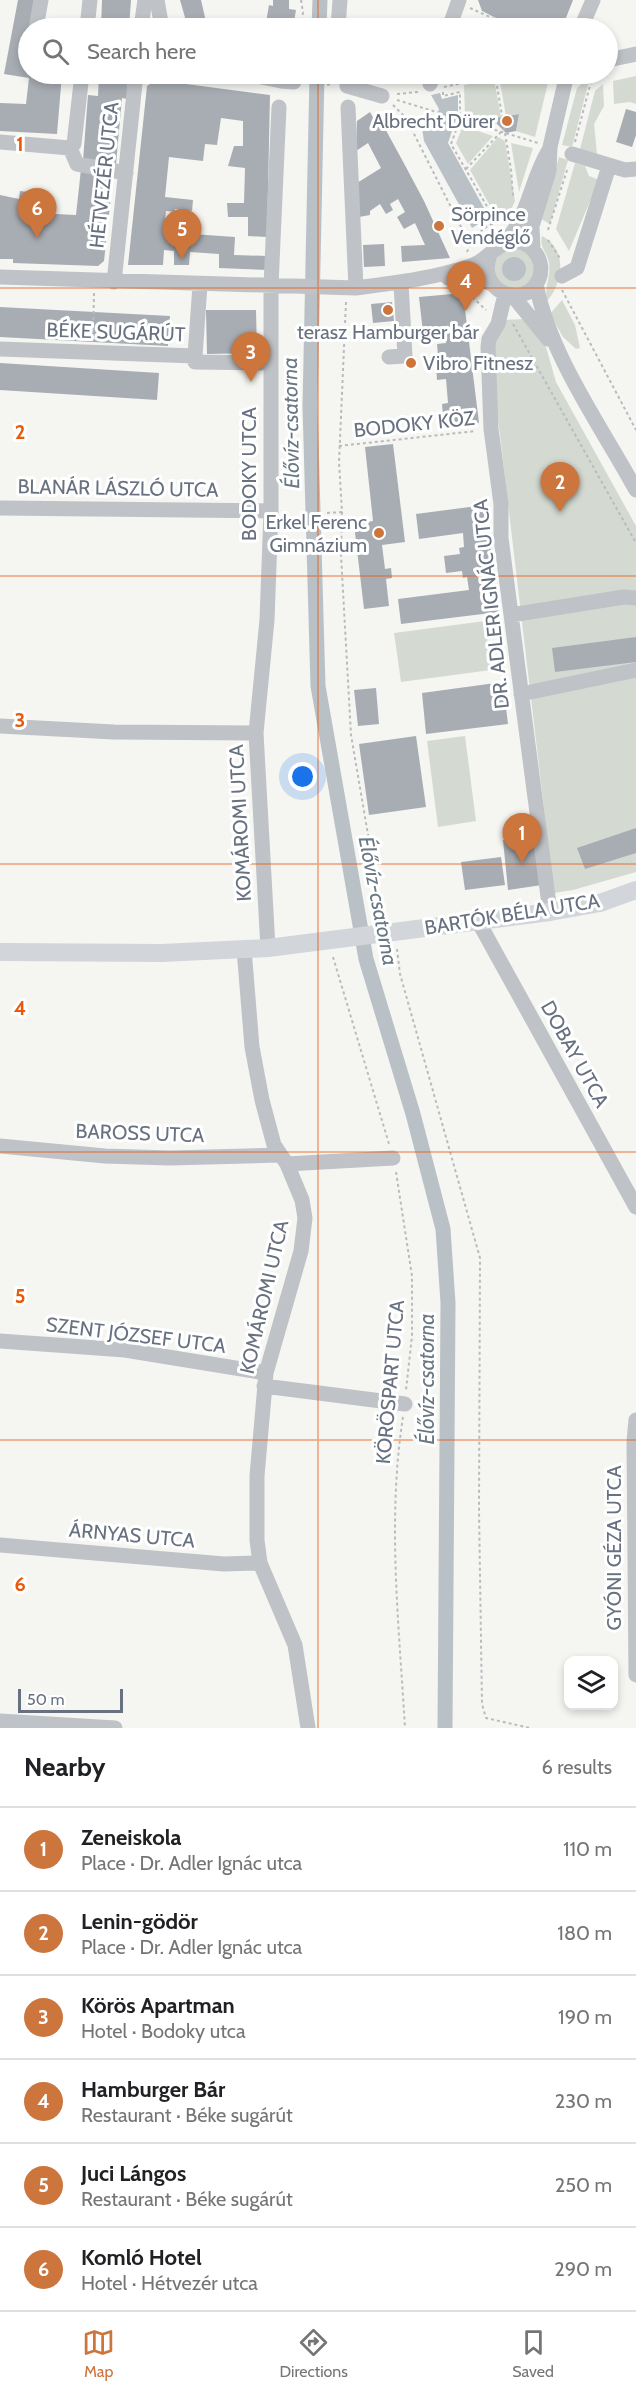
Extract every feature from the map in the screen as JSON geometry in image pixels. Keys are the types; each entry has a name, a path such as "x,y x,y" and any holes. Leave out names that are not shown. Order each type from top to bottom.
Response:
{"main road":[{"name":"BARTÓK BÉLA UTCA","path":"0,952 162,952 268,948 550,912 600,903 636,890"}],"street":[{"path":"38,18 41,0"},
{"path":"88,18 90,0"},
{"path":"142,18 145,0"},
{"path":"158,0 161,18"},
{"path":"338,18 339,0"},
{"path":"586,18 592,0"},
{"path":"453,18 459,2"},
{"path":"68,168 70,148 74,144 81,84"},
{"name":"HÉTVEZÉR UTCA","path":"114,282 135,84"},
{"path":"401,283 476,264 490,255 516,231 564,84"},
{"path":"347,86 382,96"},
{"name":"BODOKY UTCA","path":"256,733 267,620 271,511 271,286 279,107"},
{"path":"348,107 348,288"},
{"path":"0,142 70,148"},
{"path":"509,295 529,291 536,284 541,272 541,264 533,249 532,226 549,171 543,145"},
{"path":"70,148 78,164 126,173"},
{"path":"572,154 625,170 636,169"},
{"path":"561,282 577,268 609,166"},
{"path":"504,243 519,242 533,249"},
{"path":"490,255 487,273 492,284"},
{"path":"0,277 348,288 460,277 475,278 492,284 509,295 559,353"},
{"path":"389,357 405,356 401,283"},
{"path":"536,284 541,310 559,353 636,490"},
{"name":"BÉKE SUGÁRÚT","path":"0,349 195,356 200,285"},
{"name":"DR. ADLER IGNÁC UTCA","path":"509,295 498,324 489,339 491,429 501,504 501,538 550,912"},
{"path":"195,356 195,362 270,363"},
{"name":"BLANÁR LÁSZLÓ UTCA","path":"0,508 271,511"},
{"path":"511,615 624,597 636,598"},
{"path":"521,694 636,670"},
{"path":"0,726 114,732 256,733"},
{"name":"KOMÁROMI UTCA","path":"256,733 268,948"},
{"name":"DOBAY UTCA","path":"478,921 636,1207"},
{"name":"KOMÁROMI UTCA","path":"244,949 252,1047 269,1131 302,1200 305,1226 265,1380 257,1476 257,1540 260,1563 295,1645 308,1728"},
{"name":"BAROSS UTCA","path":"0,1146 105,1156 170,1158 283,1160 393,1158"},
{"name":"SZENT JÓZSEF UTCA","path":"0,1341 125,1350 265,1380 405,1404"},
{"name":"GYÓNI GÉZA UTCA","path":"636,1420 634,1442 636,1675"},
{"name":"ÁRNYAS UTCA","path":"0,1545 224,1564 260,1563"},
{"path":"0,1721 115,1728"}],"path":[{"path":"301,0 302,18"},
{"path":"459,2 493,18"},
{"path":"326,84 347,86"},
{"path":"382,96 424,84"},
{"path":"431,84 432,92 442,90 443,96 460,92 460,119 451,144 496,222"},
{"path":"497,84 506,133 514,201"},
{"path":"546,236 572,154 590,84"},
{"path":"382,96 543,145"},
{"path":"382,96 406,118 416,134 464,233 471,242"},
{"path":"466,169 501,132"},
{"path":"460,277 464,290 488,312 499,318 510,319 636,543"},
{"path":"561,282 636,430"},
{"path":"348,288 339,446 341,555 351,735 381,911 391,932 400,974 480,1258 479,1509 482,1704 486,1718 530,1728"},
{"path":"93,352 94,290"},
{"name":"BODOKY KÖZ","path":"339,446 491,429"},
{"path":"327,513 342,512"},
{"name":"KÖRÖSPART UTCA","path":"328,941 393,1158 412,1276 412,1336 396,1460 395,1540 405,1728"}],"shaded area":[{"path":"636,76 636,104 630,102 614,104 613,84 618,84 618,80"},
{"path":"495,84 501,117 496,119 497,124 465,116 464,85"},
{"path":"500,84 548,84 535,137 516,131 519,114 506,116"},
{"path":"581,84 588,84 572,147 562,145 577,88"},
{"path":"603,84 604,106 594,124 597,154 580,149 595,91"},
{"path":"440,93 442,99 458,95 458,113 448,143 489,217 472,228 424,141 422,128 434,121 439,109 431,95"},
{"path":"463,126 493,136 468,164 456,143"},
{"path":"498,137 505,141 515,201 510,212 494,213 470,170"},
{"path":"511,143 533,148 519,192"},
{"path":"559,157 568,160 550,224 541,219"},
{"path":"575,163 585,166 589,176 599,180 569,251 556,229"},
{"path":"542,236 556,249 560,267 557,285 547,301 549,263"},
{"path":"514,249 528,255 534,269 528,283 514,289 500,283 494,269 500,255"},
{"path":"514,257 522,261 526,269 522,277 514,281 506,277 502,269 506,261"},
{"path":"562,300 575,325 580,348 576,349 563,337 550,314"},
{"path":"525,319 546,347 556,382 636,526 636,872 573,890 554,893 490,351 502,320"},
{"path":"485,621 491,670 401,682 394,633"},
{"path":"465,736 476,821 438,827 427,741"}],"building":[{"path":"18,0 37,0 34,18 18,18 18,76 4,74"},
{"path":"102,0 131,0 130,18 101,18"},
{"path":"180,0 201,0 205,18 185,18"},
{"path":"273,0 289,0 289,9 296,10 295,18 267,18 269,5 273,6"},
{"path":"478,0 573,0 566,18 496,18 482,11"},
{"path":"28,84 61,84 57,134 0,131 0,103 26,104"},
{"path":"99,84 128,84 127,99 122,98 116,164 83,161 88,95 98,96"},
{"path":"150,84 186,84 270,95 267,237 248,236 248,217 228,217 227,203 244,203 245,168 228,166 234,146 243,146 243,121 221,118 217,145 205,144 203,161 169,157 165,197 193,200 192,211 175,209 175,212 166,211 164,232 235,237 234,255 268,256 268,270 219,268 219,254 190,252 189,265 174,265 174,251 164,250 163,265 128,265 147,86"},
{"path":"626,109 636,112 636,135 632,147 616,142"},
{"path":"370,112 378,126 382,123 424,201 450,258 402,262 401,246 425,245 415,223 404,229 397,217 405,212 398,199 390,204 393,210 386,214 380,204 370,211 370,215 359,217 357,183 381,168 368,143 356,151 357,121"},
{"name":"Albrecht Dürer","path":"519,114 516,131 506,133 497,124 496,118"},
{"path":"81,169 113,177 104,261 98,266 13,263 13,259 0,259 0,195 19,199 20,191 36,193 35,213 76,215"},
{"path":"384,244 385,266 364,267 363,245"},
{"path":"463,293 479,423 444,426 442,404 448,403 446,379 437,380 436,365 446,364 445,355 438,356 437,344 446,343 445,331 423,333 419,297"},
{"path":"392,302 394,321 373,323 371,304"},
{"path":"0,307 170,316 168,346 0,337"},
{"path":"206,310 256,310 257,353 207,354"},
{"path":"0,363 159,373 157,400 0,390"},
{"name":"Erkel Ferenc Gimnázium","path":"393,444 405,542 382,545 385,569 391,568 392,578 386,579 389,606 364,609 354,524 373,521 365,447"},
{"path":"485,505 499,612 401,624 398,599 469,590 467,577 463,578 462,571 446,573 444,556 460,554 459,548 464,547 463,533 419,539 416,514"},
{"path":"636,637 636,662 555,672 552,648"},
{"path":"503,682 508,724 426,734 422,693"},
{"path":"376,688 379,724 358,726 354,690"},
{"path":"416,736 426,807 369,815 359,744"},
{"path":"636,828 636,853 585,869 577,848"},
{"path":"535,837 542,885 508,890 503,840"},
{"path":"501,857 505,885 465,890 461,862"}],"waterway":[{"name":"Élővíz-csatorna","path":"319,18 320,0"},
{"name":"Élővíz-csatorna","path":"317,84 310,406 318,686 366,959 413,1114 443,1229 448,1303 445,1728"}],"place":[{"name":"Albrecht Dürer","path":"507,121"},
{"name":"Sörpince Vendéglő","path":"439,226"},
{"name":"Komló Hotel","path":"37,238"},
{"name":"Juci Lángos","path":"182,259"},
{"name":"terasz Hamburger bár","path":"388,310"},
{"name":"Hamburger Bár","path":"466,311"},
{"name":"Vibro Fitnesz","path":"411,363"},
{"name":"Körös Apartman","path":"251,382"},
{"name":"Lenin-gödör","path":"560,512"},
{"name":"Erkel Ferenc Gimnázium","path":"379,533"},
{"name":"Zeneiskola","path":"522,863"}]}
